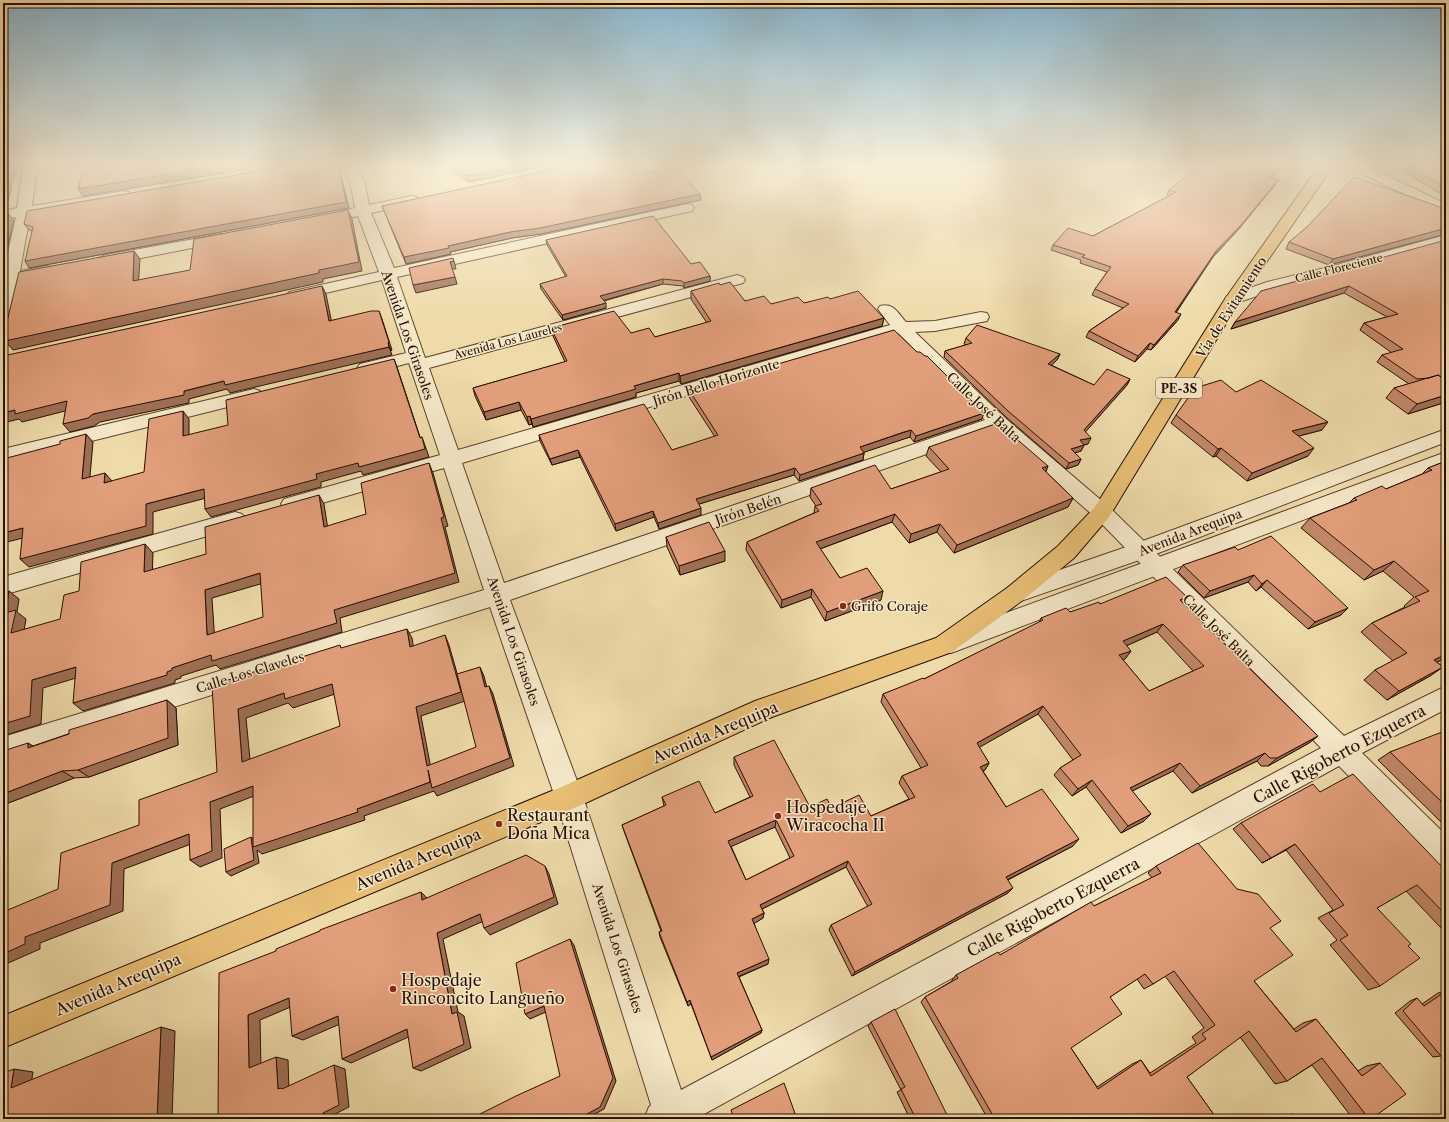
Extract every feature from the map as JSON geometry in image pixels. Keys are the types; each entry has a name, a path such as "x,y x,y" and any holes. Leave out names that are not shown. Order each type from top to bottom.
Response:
{"highway":[{"name":"Vía de Evitamiento","path":"1015,594 1066,552 1102,512 1233,299 1289,218"},
{"name":"Avenida Arequipa","path":"3,1032 569,797 764,709 944,645 1015,594"}],"street":[{"path":"3,322 7,278 22,218"},
{"name":"Avenida Los Girasoles","path":"366,218 388,274 416,361 452,459 497,595 569,797 669,1117"},
{"path":"280,298 640,218"},
{"path":"90,263 238,235"},
{"name":"Calle Floreciente","path":"1233,299 1273,285 1337,270 1446,240"},
{"path":"7,278 59,269"},
{"name":"Avenida Los Laureles","path":"352,371 416,361 736,280"},
{"name":"Calle José Balta","path":"886,308 901,327 998,422 1102,512 1446,855"},
{"name":"Jirón Bello Horizonte","path":"3,586 527,438 901,327 935,326 981,317"},
{"path":"3,456 267,392"},
{"name":"Jirón Belén","path":"497,595 998,422"},
{"name":"Avenida Arequipa","path":"944,645 1148,558 1446,435"},
{"name":"Avenida Arequipa","path":"1015,594 1148,558 1446,459"},
{"name":"Calle Los Claveles","path":"3,749 497,595"},
{"name":"Calle Rigoberto Ezquerra","path":"669,1117 1341,751 1446,698"}],"building":[{"path":"3,218 5,218 3,228"},
{"path":"25,218 257,218 25,261 33,227 24,224"},
{"path":"304,218 350,218 359,262 319,270 319,273 5,341 6,337 3,338 19,272 134,251 133,281 190,270 194,239"},
{"path":"387,218 585,218 540,228 510,232 448,246 449,248 404,257"},
{"path":"642,218 655,218 691,264 700,262 710,276 684,283 682,281 663,279 600,296 606,303 562,315 540,284 567,276 546,240"},
{"path":"1126,218 1246,218 1216,251 1175,312 1181,314 1154,345 1150,343 1138,356 1089,331 1129,304 1095,289 1111,267 1082,257 1085,255 1053,245 1068,228 1093,236"},
{"path":"1315,218 1446,218 1446,228 1333,259 1289,242"},
{"path":"1446,240 1446,376 1441,377 1438,375 1429,378 1417,379 1382,355 1403,349 1364,323 1398,314 1349,286 1235,322 1261,291"},
{"path":"453,258 454,261 450,262 455,277 413,285 409,268"},
{"path":"730,282 745,301 764,296 771,304 798,297 804,303 828,297 830,299 858,291 884,318 680,376 679,373 634,386 636,389 531,419 530,416 527,417 519,402 484,412 473,388 567,361 551,328 614,311 631,333 649,328 655,337 711,321 691,291 719,283 720,285"},
{"path":"322,286 329,321 371,311 379,311 389,342 389,347 225,385 224,381 184,391 184,395 93,414 88,418 63,424 67,401 15,414 15,410 3,413 3,356"},
{"path":"977,325 1060,354 1048,364 1094,385 1107,369 1130,379 1084,430 1091,438 1080,440 1084,445 1071,449 1081,459 1069,463 1008,411 945,351 972,343 966,338"},
{"path":"894,330 917,352 927,356 984,413 916,436 911,430 904,432 860,447 864,453 800,475 795,468 696,499 701,508 658,523 653,511 615,524 578,450 550,459 539,435 644,404 672,450 718,435 689,390"},
{"path":"394,359 425,449 359,467 358,463 316,474 317,479 205,509 204,489 146,504 146,526 20,559 23,528 3,533 3,459 60,444 60,441 86,434 82,479 105,473 104,483 144,472 149,419 183,411 183,436 228,425 226,400"},
{"path":"1438,375 1446,380 1446,395 1417,404 1394,388"},
{"path":"1221,380 1236,392 1261,380 1328,422 1292,431 1314,448 1252,473 1221,448 1218,449 1176,415 1195,388"},
{"path":"998,423 1048,466 1042,468 1073,498 957,545 940,524 911,534 895,514 816,542 840,578 867,568 883,591 827,612 812,589 782,600 747,542 819,511 815,506 822,504 811,488 875,465 891,489 949,469 929,447"},
{"path":"1446,461 1446,654 1434,660 1443,667 1399,691 1375,670 1407,653 1372,623 1420,601 1415,597 1429,591 1394,561 1374,570 1310,518 1357,500 1354,498 1382,486 1386,489 1432,470 1428,468"},
{"path":"429,463 444,517 441,518 455,573 334,610 337,623 212,661 211,655 172,668 172,670 167,672 167,675 73,703 76,667 32,680 30,716 3,724 3,592 9,591 5,613 16,610 11,633 60,619 64,595 79,591 81,562 145,544 144,572 206,554 205,527 319,495 324,527 366,514 361,483","holes":["260,573 263,617 207,635 205,590"]},
{"path":"709,522 725,551 679,566 666,537"},
{"path":"1271,536 1348,608 1315,622 1267,580 1262,584 1254,575 1210,591 1183,565 1235,547 1238,550"},
{"path":"1166,577 1187,597 1180,600 1318,736 1277,758 1270,758 1265,753 1200,786 1180,763 1130,788 1151,814 1128,826 1092,780 1078,789 1060,768 1081,755 1043,706 977,743 989,763 980,767 1006,807 1042,789 1079,839 1006,877 1013,888 855,972 831,925 872,904 848,861 760,905 764,913 752,919 769,959 737,973 762,1030 711,1057 690,1000 687,1002 659,932 662,931 622,825 666,805 662,797 699,781 715,813 753,796 734,757 774,740 810,807 827,799 832,808 859,795 871,816 915,797 902,776 928,765 883,694 923,678 924,679 1043,620 1041,618 1066,608 1070,612 1099,602 1100,604","holes":["1163,624 1204,666 1149,691 1119,655 1131,651 1123,641","776,820 794,856 746,880 728,841"]},
{"path":"407,629 410,647 445,635 461,692 416,707 427,766 476,747 457,674 480,667 485,687 489,686 510,758 432,788 428,770 430,782 357,809 358,812 253,847 253,786 210,802 212,851 190,860 189,834 112,863 110,905 25,937 25,944 3,954 3,912 58,889 61,853 139,825 139,800 217,772 212,685 340,645 341,648","holes":["332,684 340,726 242,762 238,709 284,693 285,699"]},
{"path":"167,700 168,738 78,770 62,771 3,794 3,751 28,743 28,748 69,734 69,730"},
{"path":"1442,732 1446,736 1446,806 1390,752"},
{"path":"1353,774 1446,871 1446,915 1417,885 1377,908 1411,944 1408,946 1420,958 1380,986 1340,940 1348,935 1329,913 1344,905 1295,844 1271,858 1241,823 1313,784 1320,792"},
{"path":"251,837 254,860 226,872 224,849"},
{"path":"1198,843 1237,889 1258,894 1281,921 1270,928 1293,955 1254,981 1296,1032 1316,1019 1362,1076 1380,1063 1406,1094 1369,1119 1322,1058 1287,1081 1249,1031 1187,1077 1217,1119 995,1119 925,997 958,978 956,975 998,952 1000,955 1091,902 1094,906 1161,873 1156,866","holes":["1174,971 1215,1025 1202,1034 1206,1039 1151,1076 1141,1060 1098,1089 1071,1048 1122,1014 1110,997 1145,974 1153,984"]},
{"path":"526,855 545,866 554,897 484,928 480,914 437,933 452,1014 457,1012 464,1044 413,1068 407,1029 342,1059 338,1016 292,1036 289,998 248,1015 249,1068 276,1057 278,1089 282,1089 334,1065 339,1105 323,1113 323,1119 218,1119 219,973 276,951 276,949 320,930 421,892 422,900"},
{"path":"570,939 613,1078 600,1107 578,1119 470,1119 560,1076 544,1006 525,1014 516,963"},
{"path":"1446,991 1446,1052 1441,1056 1403,1011 1417,998 1424,1006"},
{"path":"895,1009 949,1119 916,1119 901,1089 905,1087 871,1022"},
{"path":"161,1027 157,1119 3,1119 3,1073 14,1069 11,1088"},
{"path":"784,1083 797,1119 734,1119 731,1110"},
{"path":"1293,1114 1297,1119 1286,1119"}],"place":[{"name":"Grifo Coraje","path":"843,606"},
{"name":"Hospedaje Wiracocha II","path":"778,816"},
{"name":"Restaurant Doña Mica","path":"499,824"},
{"name":"Hospedaje Rinconcito Langueño","path":"393,989"}]}
